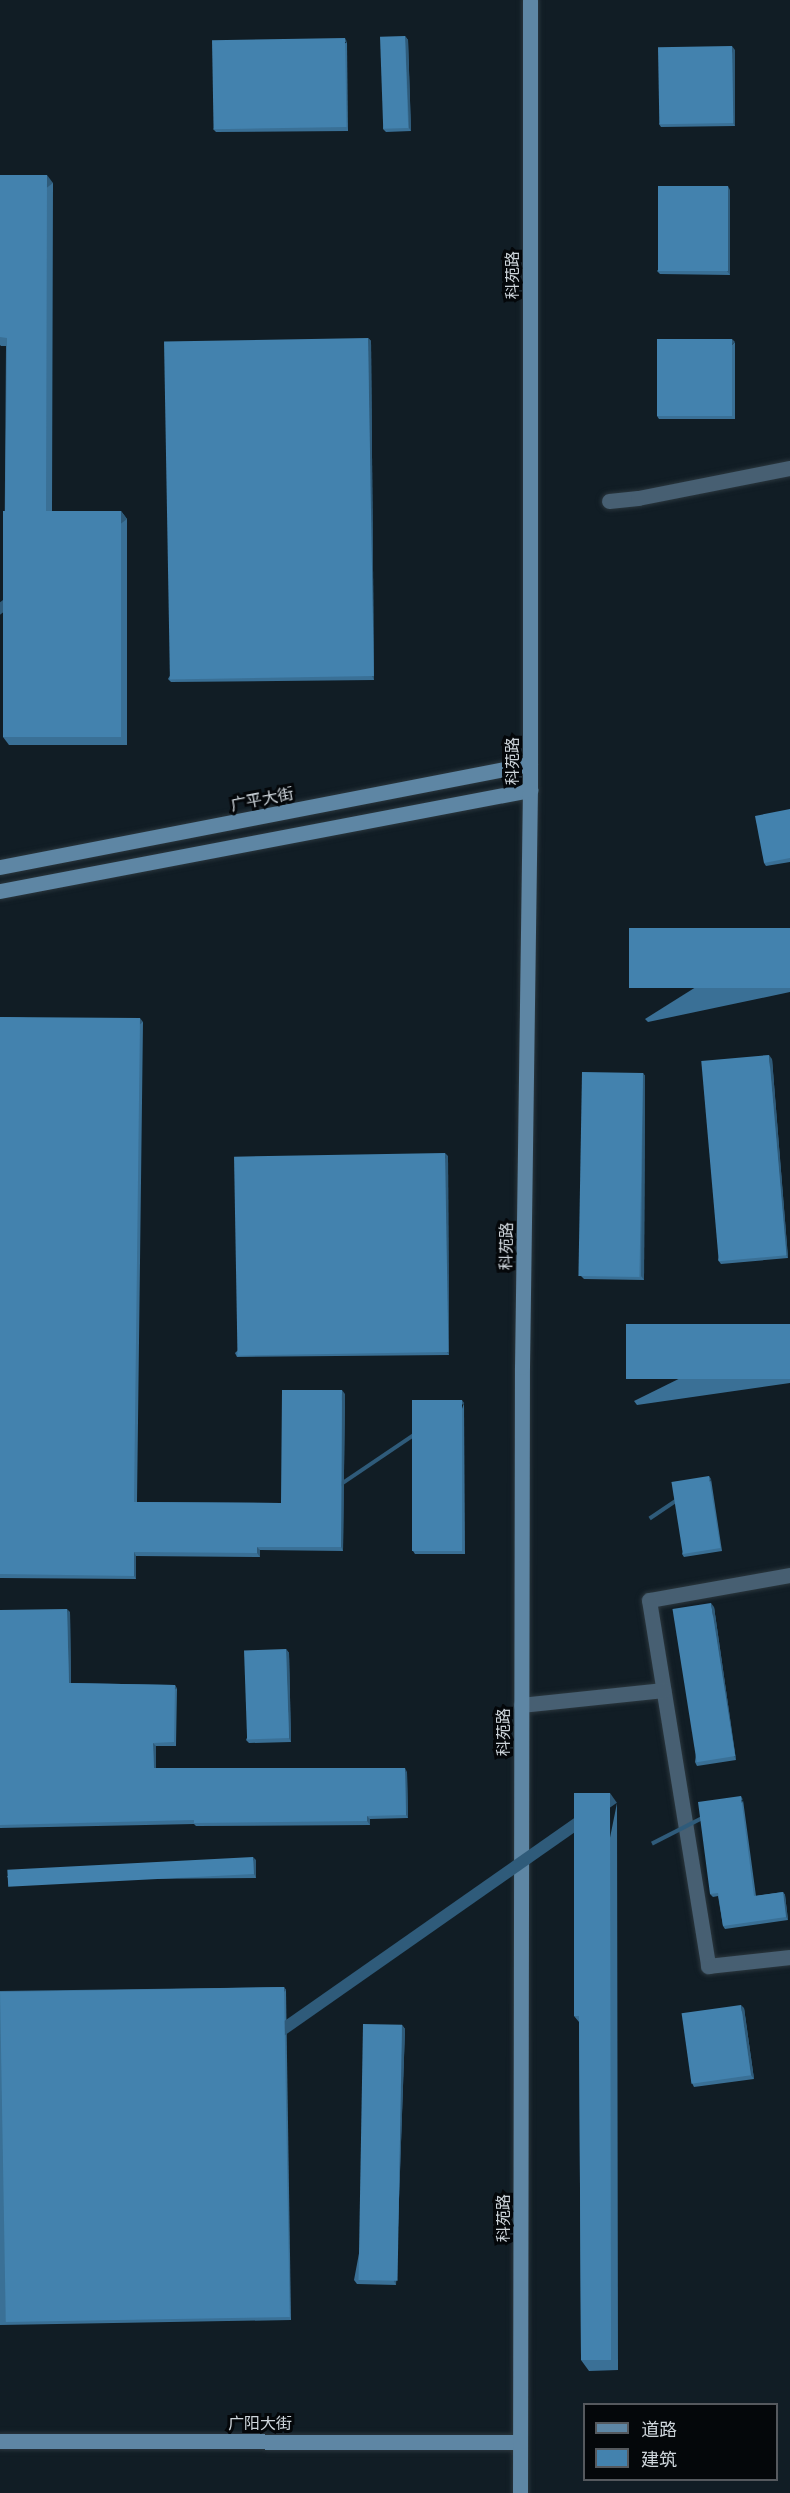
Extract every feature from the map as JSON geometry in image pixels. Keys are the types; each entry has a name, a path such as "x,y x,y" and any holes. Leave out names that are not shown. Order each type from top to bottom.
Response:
{"street":[{"name":"科苑路","path":"520,2493 522,1367 530,790 530,0"},
{"path":"609,501 638,498 790,468"},
{"name":"广平大街","path":"0,867 530,764"},
{"path":"0,891 530,790"},
{"path":"790,1575 649,1600 708,1966 790,1957"},
{"path":"521,1705 663,1690"},
{"name":"广阳大街","path":"0,2440 520,2442"}],"building":[{"path":"405,36 408,128 383,129 380,37"},
{"path":"345,38 347,127 214,129 212,40"},
{"path":"732,46 733,123 659,124 658,47"},
{"path":"0,175 47,175 46,511 121,511 121,737 3,737 3,511 5,511 7,338 0,337"},
{"path":"658,186 728,186 728,271 658,271"},
{"path":"368,338 374,676 170,680 164,342"},
{"path":"657,339 732,339 732,416 657,416"},
{"path":"790,809 790,858 764,863 755,816"},
{"path":"629,928 790,928 790,988 629,988"},
{"path":"0,1017 140,1018 134,1502 281,1503 282,1390 342,1390 341,1547 257,1547 257,1553 134,1552 134,1576 0,1574"},
{"path":"769,1055 787,1255 719,1261 701,1061"},
{"path":"582,1072 643,1073 639,1277 578,1276"},
{"path":"445,1153 448,1352 238,1356 234,1157"},
{"path":"626,1324 790,1324 790,1379 626,1379"},
{"path":"412,1400 462,1400 462,1551 412,1551"},
{"path":"709,1476 720,1548 683,1554 671,1482"},
{"path":"711,1603 735,1756 697,1762 672,1609"},
{"path":"67,1609 69,1683 175,1685 174,1742 153,1743 154,1768 405,1768 406,1815 367,1816 367,1821 194,1823 194,1820 0,1825 0,1610"},
{"path":"286,1649 289,1738 247,1739 244,1650"},
{"path":"574,1793 610,1793 611,2360 581,2360 579,2016 574,2016"},
{"path":"741,1796 754,1896 783,1892 786,1917 723,1926 718,1893 710,1894 698,1802"},
{"path":"253,1857 254,1874 8,1887 7,1870"},
{"path":"284,1987 290,2317 6,2322 0,1992"},
{"path":"741,2005 751,2075 691,2084 682,2013"},
{"path":"363,2024 402,2025 398,2281 359,2280"}]}
